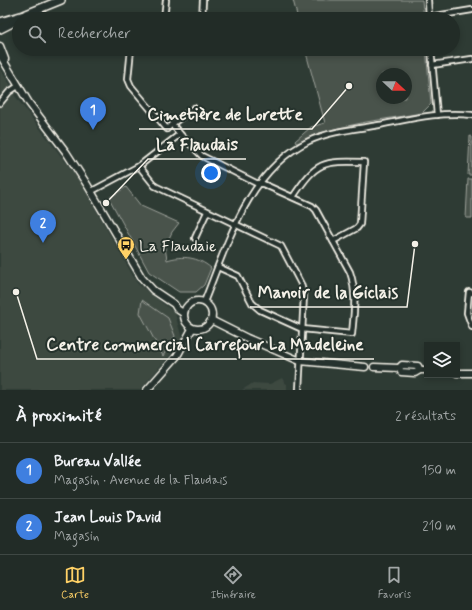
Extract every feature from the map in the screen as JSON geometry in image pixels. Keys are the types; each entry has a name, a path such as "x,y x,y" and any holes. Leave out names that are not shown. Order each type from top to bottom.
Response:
{"main road":[{"path":"31,12 61,0"},
{"path":"0,22 12,18"},
{"path":"0,29 12,22"}],"street":[{"path":"165,12 166,0"},
{"path":"202,12 203,0"},
{"path":"428,0 429,12"},
{"path":"460,12 472,10"},
{"path":"0,46 18,86 42,122 66,152 92,191 142,278 153,290 174,304 177,309 183,313"},
{"path":"0,55 14,78"},
{"path":"130,56 128,79 131,86 167,129 194,108"},
{"path":"431,56 437,115"},
{"path":"432,65 472,59"},
{"path":"0,103 9,92 18,86"},
{"path":"204,302 235,225 268,171 280,159 313,139 331,133 437,115 472,115"},
{"path":"172,124 202,156 260,184 307,202 316,210 354,282 355,292 352,334 302,329 255,306 238,276 218,267"},
{"path":"92,191 139,166 180,134"},
{"path":"293,197 306,177 315,169 324,164 334,162 364,162 360,224 357,228 333,241"},
{"path":"139,166 155,186 207,212 276,243 284,250 303,289 299,390"},
{"path":"195,238 207,212"},
{"path":"472,293 469,292 466,313 472,327"},
{"path":"174,304 179,302 188,304 195,301 204,302 212,312 211,320 206,327 197,330 192,329 185,322 183,313 188,304"},
{"path":"211,320 253,341 300,361 365,367"},
{"path":"146,390 177,356 192,329"},
{"path":"374,367 399,368 401,372 415,373 420,370 424,370"},
{"path":"460,373 472,373"}],"shaded area":[{"path":"293,0 422,0 423,12 296,12"},
{"path":"307,56 427,56 431,104 422,113 334,129 307,138 299,143 296,143 295,141 311,127 325,123"},
{"path":"0,69 10,84 15,96 78,178 137,283 175,313 182,339 140,390 0,390"},
{"path":"470,136 472,137 472,175 468,175"},
{"path":"468,179 472,179 472,218 466,218"},
{"path":"126,187 141,206 179,223 172,232 165,247 167,260 185,257 196,259 211,268 204,285 196,292 179,292 149,272 109,198"},
{"path":"142,300 168,318 175,336 163,356 140,313"},
{"path":"282,378 287,384 287,390 242,390 253,383 270,384"}],"place":[{"name":"Cimetière de Lorette","path":"349,86"},
{"name":"Bureau Vallée","path":"93,130"},
{"name":"La Flaudais","path":"106,203"},
{"name":"Jean Louis David","path":"43,243"},
{"name":"Manoir de la Giclais","path":"415,244"},
{"name":"La Flaudaie","path":"126,260"},
{"name":"Centre commercial Carrefour La Madeleine","path":"16,292"}]}
